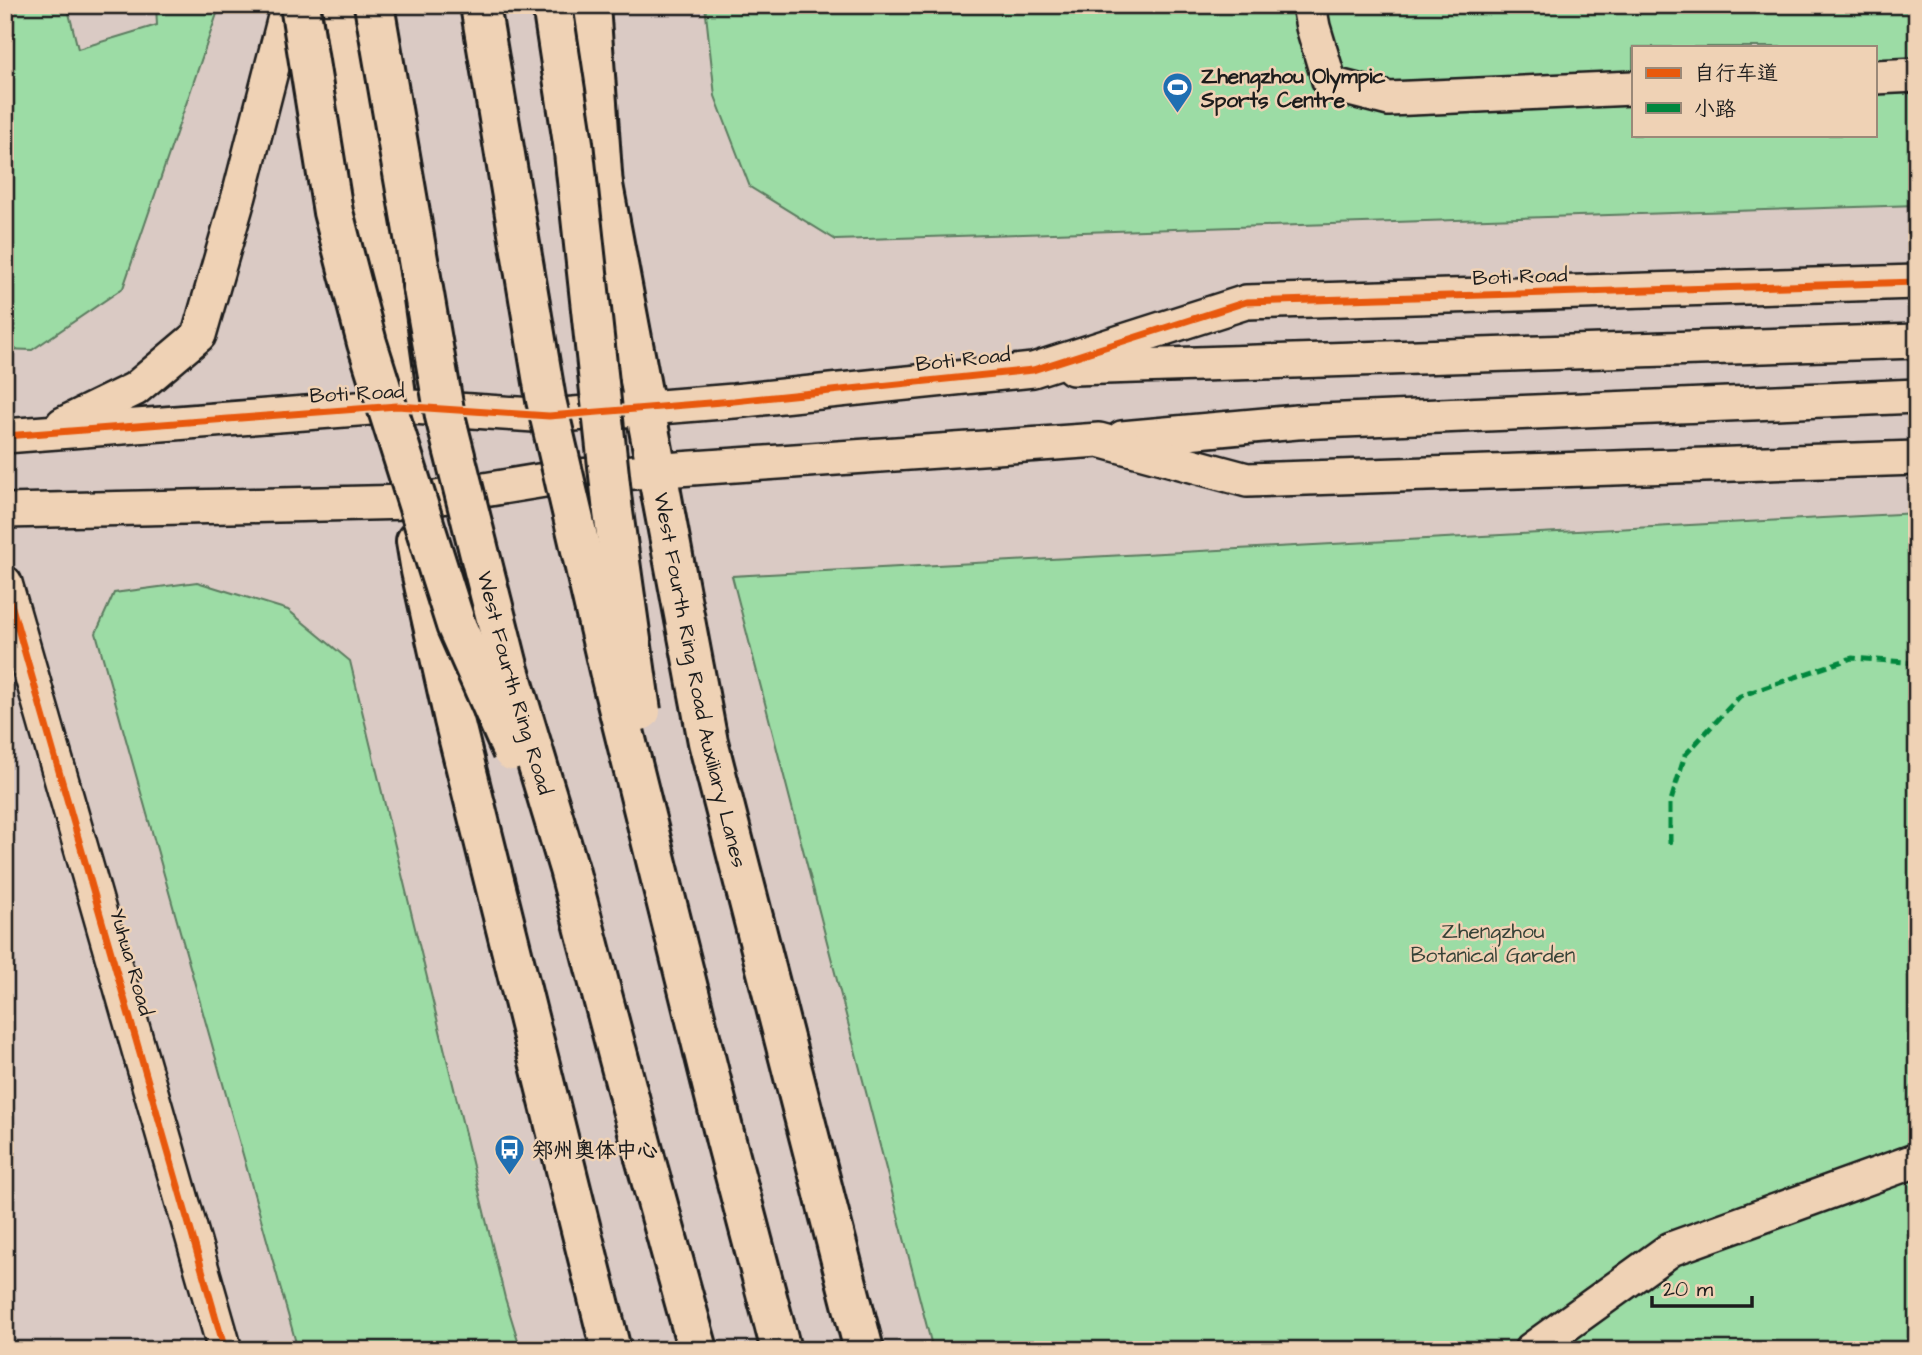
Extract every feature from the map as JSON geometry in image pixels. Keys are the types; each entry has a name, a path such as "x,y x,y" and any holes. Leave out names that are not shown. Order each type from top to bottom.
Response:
{"main road":[{"path":"300,5 333,212 367,343 456,625 576,895"},
{"path":"342,5 421,571 454,720 611,1350"},
{"name":"West Fourth Ring Road","path":"374,5 445,416 509,670 576,895 698,1350"},
{"path":"480,5 549,416 724,1137 781,1350"},
{"path":"552,5 573,143 615,526 670,918"},
{"name":"West Fourth Ring Road Auxiliary Lanes","path":"565,5 577,45 708,742 864,1350"},
{"path":"590,5 603,187"}],"street":[{"path":"15,439 135,389 199,335 239,196 288,5"},
{"path":"1310,5 1330,84 1389,99 1632,88"},
{"path":"1876,77 1917,75"},
{"name":"Boti Road","path":"15,439 397,406 549,416 1033,370 1245,302 1917,282"},
{"path":"1033,370 1917,341"},
{"path":"5,511 411,502 563,477 1098,440 1297,422 1917,396"},
{"path":"1098,440 1247,480 1917,458"},
{"name":"Yuhua Road","path":"5,583 225,1350"},
{"path":"1531,1350 1671,1250 1917,1160"}],"green space":[{"path":"5,5 67,5 78,49 157,25 156,5 220,5 123,288 32,350 5,349"},
{"name":"Zhengzhou Olympic Sports Centre","path":"705,5 1917,5 1917,205 836,240 750,187 715,96"},
{"name":"Zhengzhou Botanical Garden","path":"1917,513 1917,1350 933,1350 732,576"},
{"path":"197,582 288,610 350,661 505,1298 521,1350 298,1350 96,633 114,593"}],"marked path":[{"path":"1670,844 1670,804 1685,755 1740,696 1852,658 1917,663"}],"cycle path":[{"path":"5,436 397,406 549,416 734,401 1033,370 1246,302 1917,282"},
{"path":"5,583 225,1350"}],"place":[{"name":"Zhengzhou Olympic Sports Centre","path":"1178,115"},
{"name":"郑州奥体中心","path":"509,1177"}]}
